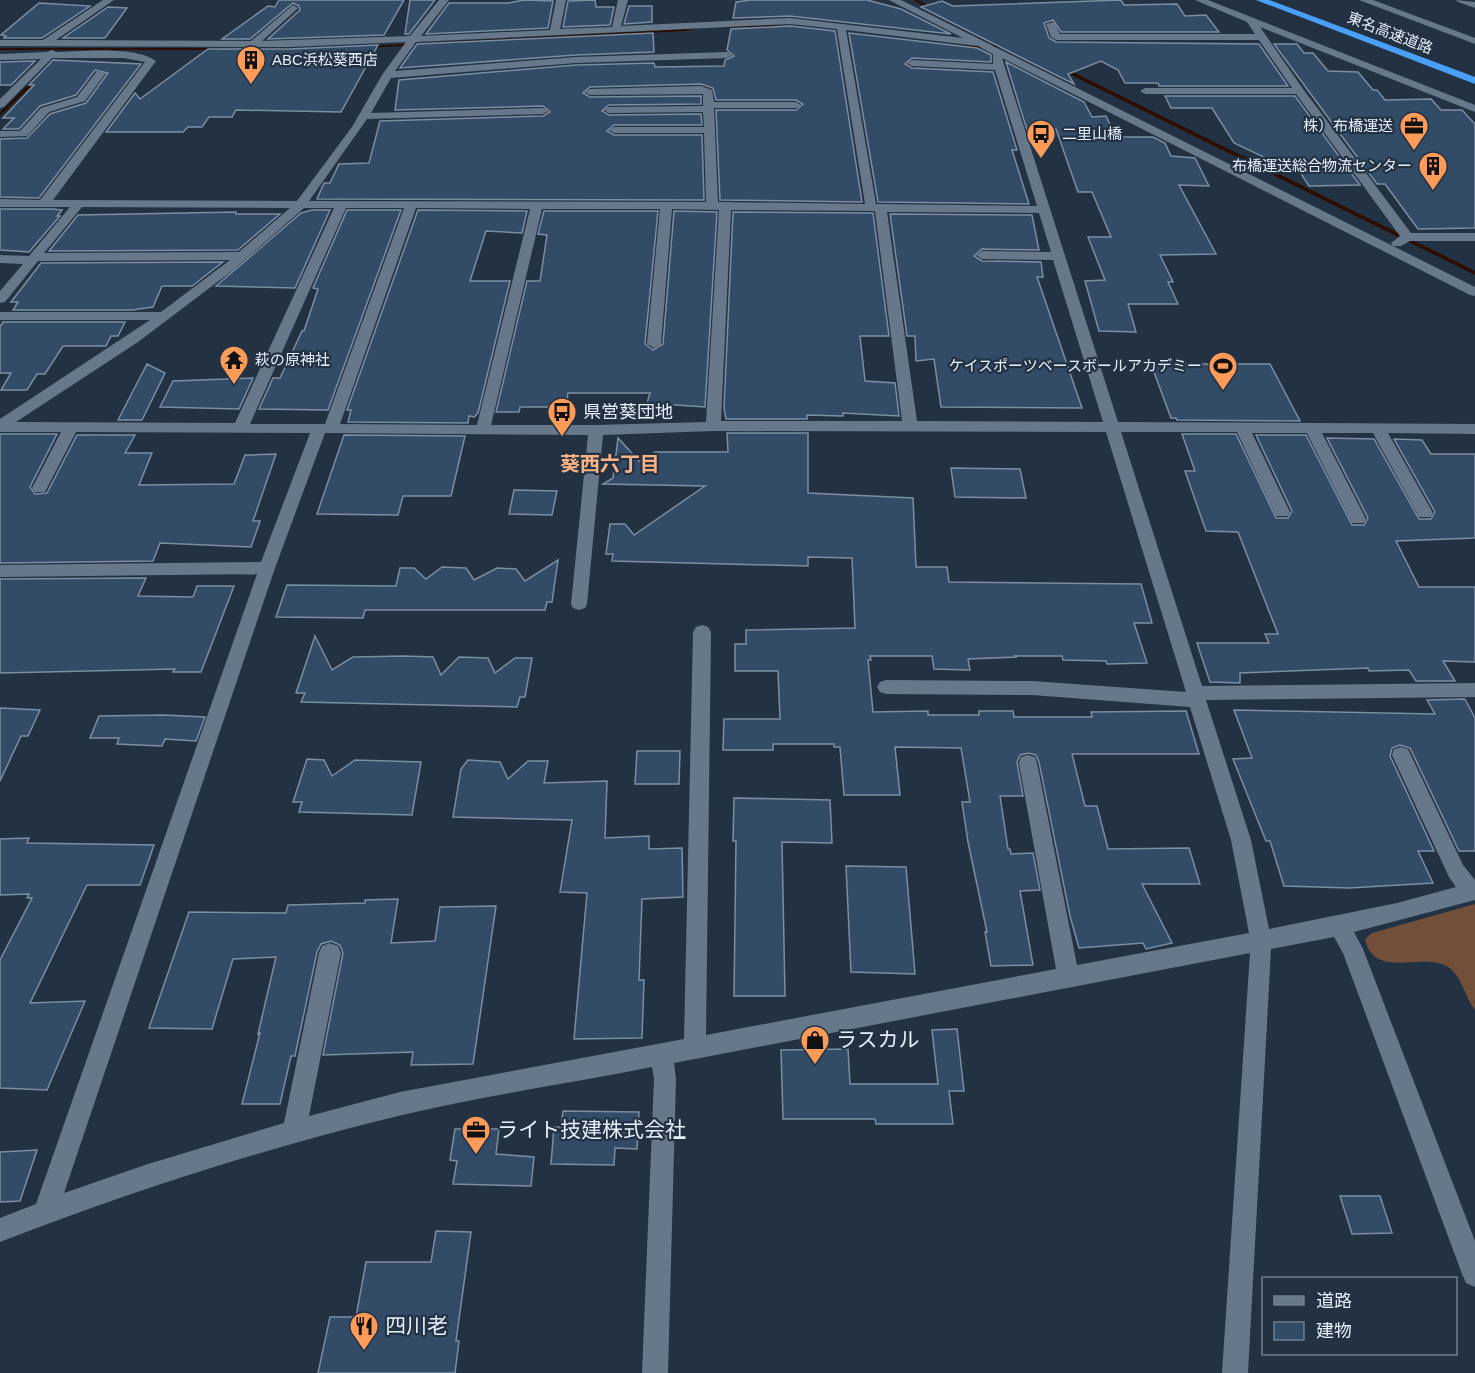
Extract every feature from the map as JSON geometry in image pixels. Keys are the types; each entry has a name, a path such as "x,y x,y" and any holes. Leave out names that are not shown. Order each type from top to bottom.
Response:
{"highway":[{"name":"東名高速道路","path":"1261,0 1475,81"}],"street":[{"path":"0,43 45,43 109,0"},
{"path":"0,427 163,316 242,256 300,205 364,116 402,53 444,0"},
{"path":"554,33 561,0"},
{"path":"616,29 623,0"},
{"path":"894,0 911,3 978,43 999,61 1475,292"},
{"path":"1200,0 1475,109"},
{"path":"1364,0 1475,40"},
{"path":"1461,0 1475,5"},
{"path":"253,44 293,8"},
{"path":"0,57 55,51 325,43 790,21 842,32 978,43"},
{"path":"1251,21 1299,91 1407,237"},
{"path":"1051,24 1056,37 1262,37"},
{"path":"1458,35 1475,26"},
{"path":"842,32 876,207 910,426"},
{"path":"44,203 151,61 140,57 68,55 55,51 45,43"},
{"path":"0,105 55,51"},
{"path":"387,75 576,60 727,55"},
{"path":"912,63 999,61"},
{"path":"999,61 1241,840 1261,941 1234,1373"},
{"path":"0,134 23,134 45,110 81,99 102,73"},
{"path":"590,92 701,89 708,92 718,206 713,426"},
{"path":"1145,91 1299,91"},
{"path":"0,93 13,93"},
{"path":"609,110 796,105"},
{"path":"364,116 543,111"},
{"path":"614,130 710,130"},
{"path":"0,203 876,207 1046,210"},
{"path":"0,299 79,203"},
{"path":"241,427 341,205"},
{"path":"45,1213 267,568 325,429 411,205"},
{"path":"483,429 537,206"},
{"path":"654,344 666,206"},
{"path":"1387,248 1407,237 1475,237"},
{"path":"982,255 1060,256"},
{"path":"0,259 242,256"},
{"path":"0,316 163,316"},
{"path":"0,427 596,430 713,426 910,426 1475,429"},
{"path":"40,488 71,427"},
{"path":"1242,428 1282,512"},
{"path":"1312,428 1358,519"},
{"path":"1378,428 1425,513"},
{"path":"579,604 596,430"},
{"path":"0,571 267,568"},
{"path":"695,1047 702,632"},
{"path":"886,687 1032,688 1196,696 1475,690"},
{"path":"0,1230 153,1174 294,1131 460,1091 1339,926 1397,913 1474,891 1456,871 1401,755"},
{"path":"1028,763 1068,977"},
{"path":"1339,926 1352,949 1475,1274"},
{"path":"294,1131 330,953"},
{"path":"655,1373 665,1079 661,1053"}],"shaded area":[{"path":"1475,904 1475,1010 1451,969 1429,962 1390,962 1379,959 1370,952 1365,939 1372,933"}],"building":[{"path":"279,0 404,0 384,35 268,39 300,10 299,6 293,3 250,39 222,39 268,6 275,7"},
{"path":"410,0 435,0 409,34 405,34"},
{"path":"524,0 553,1 548,28 426,34 449,3 508,3"},
{"path":"595,0 596,7 614,7 610,25 563,27 568,1"},
{"path":"867,0 901,9 951,34 790,16 733,18 736,2"},
{"path":"1121,0 1124,5 1177,4 1185,16 1206,15 1219,32 1061,32 1053,20 1044,23 1049,38 1056,42 1259,44 1288,86 1159,86 1158,83 1125,83 1118,70 1101,61 1068,74 1074,84 921,7 942,1 953,6"},
{"path":"39,3 90,6 42,38 4,38 6,36 1,35"},
{"path":"629,6 652,6 652,22 624,24"},
{"path":"108,7 127,8 105,38 63,38"},
{"path":"790,26 835,31 862,202 720,200 716,110 796,110 803,104 796,100 716,100 713,88 701,84 590,87 583,93 590,97 701,96 701,104 609,105 602,111 609,115 701,114 702,125 614,125 607,131 614,135 702,135 704,200 317,199 324,183 330,183 339,164 369,163 380,121 543,116 550,112 543,106 395,110 399,80 576,65 654,63 655,67 724,66 725,60 734,56 727,50 731,29"},
{"path":"653,33 654,52 576,55 400,68 417,44"},
{"path":"849,33 977,48 991,55 991,62 912,58 905,64 912,68 993,72 1017,150 1012,150 1029,204 878,202"},
{"path":"1274,44 1297,44 1304,53 1313,53 1328,71 1358,72 1385,100 1431,99 1441,110 1462,110 1475,124 1475,228 1418,229 1385,184 1377,184"},
{"name":"ABC浜松葵西店","path":"378,45 341,112 236,110 232,117 209,117 202,127 188,127 183,132 106,132 135,93 140,99 208,49 289,49"},
{"path":"53,60 141,64 39,198 0,197 0,139 27,138 50,114 86,103 108,73 95,70 76,95 40,106 19,129 3,129 14,118 3,118 34,85 29,85"},
{"path":"35,61 11,85 0,85 0,62"},
{"path":"1006,62 1084,102 1092,117 1106,116 1116,137 1153,137 1165,143 1171,156 1195,158 1209,186 1179,185 1216,254 1160,255 1173,282 1168,282 1178,304 1128,304 1136,332 1099,331 1085,281 1105,280 1088,237 1111,237 1092,192 1078,192 1056,129 1027,130"},
{"path":"1165,96 1295,96 1360,185 1309,186 1293,161 1272,161 1234,143 1212,108 1171,108"},
{"path":"0,209 62,210 57,216 60,216 29,252 0,250"},
{"path":"312,210 330,210 295,288 216,286 301,213"},
{"path":"347,210 401,210 328,410 259,409 273,378 280,378 304,331 318,289 313,288"},
{"path":"418,210 527,211 522,233 486,231 470,281 510,281 478,413 474,417 469,416 468,423 348,422 351,410 347,410"},
{"path":"544,211 658,211 645,344 653,350 663,344 674,211 717,212 705,407 647,403 650,393 568,393 566,407 520,407 519,412 496,412 527,281 540,281 547,235 538,234"},
{"path":"236,212 236,214 280,214 238,250 49,251 78,215"},
{"path":"733,212 873,213 889,336 860,336 865,381 895,383 899,416 843,413 843,416 807,415 807,419 726,419 724,408"},
{"path":"890,214 1032,215 1039,250 982,249 974,256 982,261 1041,262 1043,277 1037,277 1082,408 941,407 934,359 916,361 915,336 907,336"},
{"path":"223,262 192,286 162,286 153,307 132,310 13,310 18,302 11,302 41,263"},
{"path":"3,322 125,322 118,336 111,336 106,346 63,346 45,374 37,374 27,390 1,390 11,373 0,373 0,327"},
{"path":"147,364 165,373 142,420 118,420"},
{"name":"ケイスポーツベースボールアカデミー","path":"1151,364 1270,364 1300,421 1177,420 1171,418"},
{"path":"253,378 239,409 160,407 173,381"},
{"path":"727,433 808,433 808,493 913,498 916,567 947,567 949,582 1141,584 1152,623 1134,623 1147,663 1107,664 1106,661 1063,660 1062,656 1015,656 968,659 970,670 934,669 932,656 870,656 871,660 868,660 873,712 928,711 928,715 979,715 979,711 1013,711 1014,717 1092,717 1091,712 1186,711 1199,754 1072,754 1085,806 1097,806 1108,849 1189,848 1200,884 1142,884 1172,943 1146,949 1143,943 1079,948 1070,916 1036,755 1029,753 1020,755 1017,762 1023,796 1000,796 1008,849 1011,854 1033,853 1040,890 1020,891 1033,965 991,966 985,932 987,932 962,802 970,802 961,748 895,747 900,795 844,795 840,747 834,747 834,744 773,744 773,750 723,750 724,719 780,719 778,671 735,671 735,644 746,644 746,630 855,628 852,558 808,557 808,566 612,561 613,554 606,554 610,524 625,524 634,535 705,486 603,484 613,478 618,438 639,461 655,452 728,452"},
{"path":"0,434 57,434 30,487 35,494 47,493 77,435 135,435 125,453 152,453 139,485 234,484 245,455 276,454 253,521 260,521 251,547 160,543 153,561 0,563"},
{"path":"1182,434 1236,434 1276,518 1288,518 1292,511 1256,435 1306,435 1352,525 1364,525 1368,518 1327,438 1374,439 1419,519 1431,519 1435,512 1394,439 1422,440 1431,454 1475,454 1475,538 1396,541 1419,587 1475,587 1475,662 1443,661 1455,681 1416,681 1409,670 1369,671 1368,668 1240,673 1240,683 1210,682 1197,643 1269,643 1265,634 1278,634 1238,532 1206,531 1185,471 1195,471"},
{"path":"344,435 465,436 451,496 403,496 398,515 317,514"},
{"path":"951,468 1020,469 1026,498 955,497"},
{"path":"514,490 557,491 552,515 509,514"},
{"path":"558,560 552,602 547,602 545,610 365,610 363,618 276,617 287,585 396,586 400,568 414,568 426,579 442,567 466,568 474,580 497,568 516,569 525,581"},
{"path":"146,578 138,596 193,597 197,586 234,586 201,672 173,672 175,669 0,673 0,579"},
{"path":"315,636 332,670 353,657 433,657 441,675 459,657 488,658 495,673 515,658 532,658 525,697 520,697 517,707 301,702 305,693 296,693"},
{"path":"1465,699 1475,718 1475,851 1459,851 1410,748 1400,745 1392,748 1390,756 1434,851 1418,851 1433,883 1349,888 1284,886 1270,841 1266,841 1233,759 1252,758 1234,710 1435,714 1427,700"},
{"path":"0,708 40,710 28,736 21,736 0,781"},
{"path":"99,716 205,717 196,741 165,739 162,746 117,744 119,738 90,738"},
{"path":"637,751 680,751 679,784 635,784"},
{"path":"307,759 324,760 332,776 355,760 421,762 412,815 299,812 302,802 293,802"},
{"path":"468,760 500,762 508,779 528,761 548,761 544,783 607,781 605,838 649,836 649,849 682,848 683,897 642,899 639,980 644,980 642,1038 574,1039 587,893 560,892 572,820 453,817 461,769"},
{"path":"734,798 830,800 832,843 782,842 785,996 734,996 736,841 733,841"},
{"path":"29,838 27,843 154,845 140,885 87,885 30,1003 85,1001 47,1090 0,1088 0,960 32,898 27,898 29,894 0,895 0,839"},
{"path":"846,866 906,867 915,974 851,972"},
{"path":"398,899 391,943 435,941 440,907 496,906 473,1064 411,1065 413,1052 323,1055 343,953 340,945 331,941 321,944 317,952 295,1056 291,1056 280,1104 242,1104 276,957 233,959 212,1029 149,1028 189,912 286,913 288,905 365,903 365,900"},
{"path":"957,1029 964,1091 949,1091 953,1124 876,1124 875,1119 783,1119 781,1050 848,1049 850,1084 938,1084 932,1030"},
{"path":"563,1111 639,1112 637,1149 615,1148 614,1165 551,1164 554,1127 561,1127"},
{"path":"455,1129 499,1129 496,1154 534,1157 531,1186 453,1184 457,1161 450,1160"},
{"path":"37,1150 20,1201 0,1202 0,1152"},
{"path":"1340,1196 1380,1196 1392,1233 1352,1234"},
{"path":"436,1231 471,1232 456,1341 459,1341 455,1373 318,1373 330,1317 356,1317 366,1262 431,1262"}],"waterway":[{"path":"915,0 936,11"},
{"path":"366,47 685,30 701,26"},
{"path":"717,26 796,27"},
{"path":"946,45 1008,46"},
{"path":"0,49 219,49"},
{"path":"252,49 309,49"},
{"path":"1061,68 1475,273"},
{"path":"0,115 38,78"}],"place":[{"name":"ABC浜松葵西店","path":"251,86"},
{"name":"株）布橋運送","path":"1414,152"},
{"name":"二里山橋","path":"1041,160"},
{"name":"布橋運送総合物流センター","path":"1433,192"},
{"name":"萩の原神社","path":"234,386"},
{"name":"ケイスポーツベースボールアカデミー","path":"1223,392"},
{"name":"県営葵団地","path":"562,438"},
{"name":"ラスカル","path":"815,1066"},
{"name":"ライト技建株式会社","path":"476,1156"},
{"name":"四川老","path":"364,1352"}],"district":[{"name":"葵西六丁目","path":"610,464"}]}
